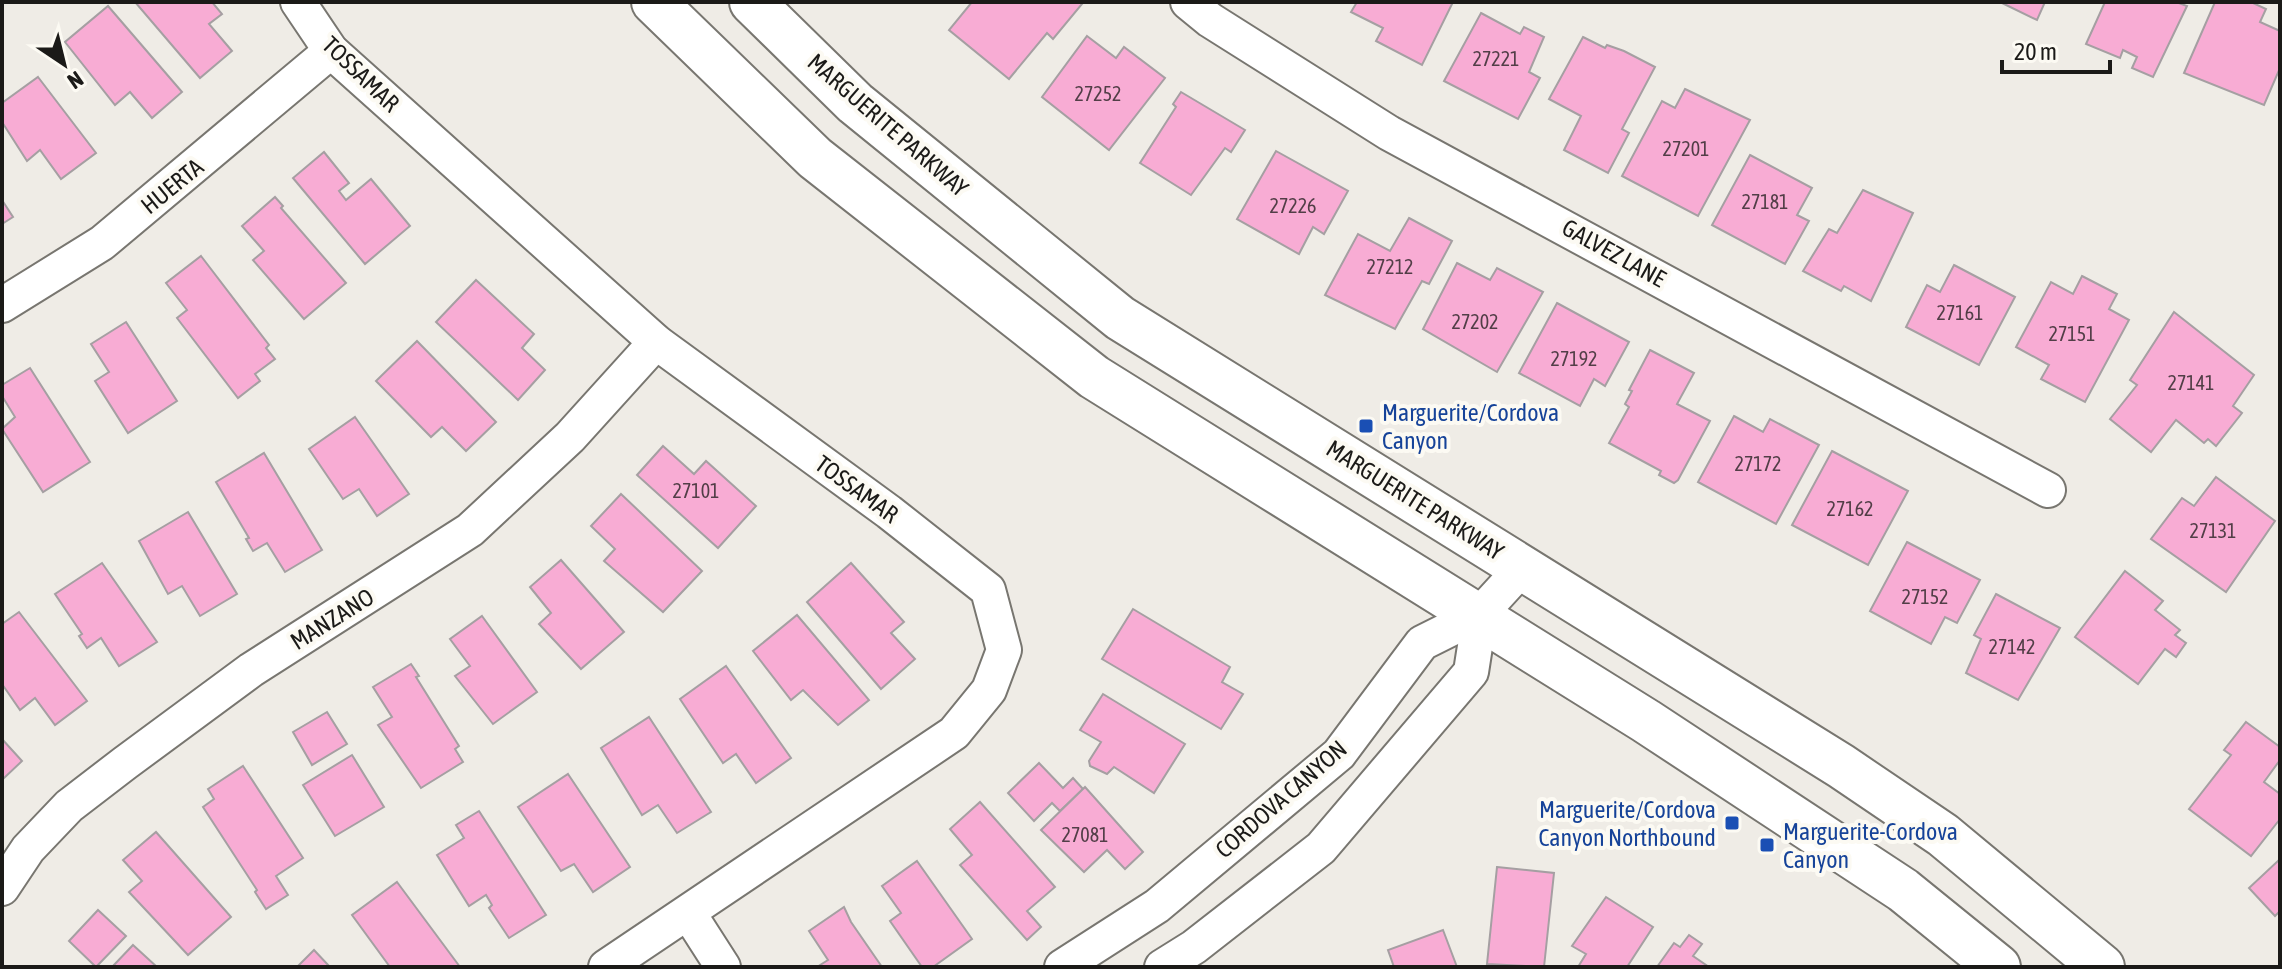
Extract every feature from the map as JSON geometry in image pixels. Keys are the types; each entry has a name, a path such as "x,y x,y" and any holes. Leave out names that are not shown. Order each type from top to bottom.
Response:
{"main road":[{"path":"654,2 815,158 1094,377 1480,614 1903,890 1998,967"},
{"name":"MARGUERITE PARKWAY","path":"752,2 855,103 1120,318 1841,766 1943,835 2102,967"}],"street":[{"name":"TOSSAMAR","path":"298,2 331,51 656,342 889,512 988,590 1004,650 989,690 954,733 606,967"},
{"name":"GALVEZ LANE","path":"1188,2 1210,20 1389,133 2048,490"},
{"name":"HUERTA","path":"2,305 102,243 331,51"},
{"name":"MANZANO","path":"2,888 28,849 69,806 125,763 251,670 470,530 570,437 656,342"},
{"name":"CORDOVA CANYON","path":"1062,967 1157,906 1339,754 1422,643 1480,614 1523,567"},
{"name":"CORDOVA CANYON","path":"1162,967 1194,947 1321,848 1471,672 1480,614"},
{"path":"689,914 723,967"}],"building":[{"path":"135,2 212,2 222,14 209,24 232,51 200,78"},
{"path":"972,2 1082,4 1053,39 1047,33 1009,79 949,30"},
{"path":"1357,2 1453,2 1422,65 1376,41 1383,28 1351,12"},
{"path":"2000,2 2045,2 2037,20"},
{"path":"2105,2 2176,2 2187,6 2153,77 2132,68 2137,57 2123,50 2120,58 2086,44"},
{"path":"2215,2 2251,2 2266,9 2260,22 2280,31 2280,68 2264,105 2184,73"},
{"path":"108,6 182,92 152,118 130,92 115,105 65,42"},
{"path":"1481,13 1520,34 1524,27 1544,37 1529,72 1540,78 1518,119 1444,81"},
{"path":"1087,36 1116,58 1124,47 1165,78 1109,150 1042,97"},
{"path":"1583,37 1605,48 1607,45 1624,51 1655,67 1622,129 1629,133 1608,173 1564,150 1581,116 1549,99"},
{"path":"38,77 96,153 61,179 40,150 27,161 2,122 2,103"},
{"path":"1685,89 1750,120 1698,216 1622,176 1662,101 1675,108"},
{"path":"1181,92 1245,130 1231,152 1225,148 1191,195 1140,163 1176,107 1173,104"},
{"path":"1276,151 1348,191 1324,234 1313,227 1299,254 1237,219"},
{"path":"324,152 349,183 339,191 346,200 371,179 410,226 365,264 293,178"},
{"path":"1750,155 1812,188 1797,215 1809,221 1785,264 1712,225"},
{"path":"1863,190 1913,213 1871,301 1844,286 1841,291 1803,271 1829,229 1837,233"},
{"path":"275,197 346,283 304,319 253,260 264,251 242,226"},
{"path":"2,200 13,217 2,224"},
{"path":"1409,218 1452,241 1429,284 1422,281 1395,329 1325,295 1358,234 1390,251"},
{"path":"201,256 269,345 266,348 275,359 255,374 260,381 238,398 177,318 187,310 166,283"},
{"path":"1457,263 1490,280 1497,268 1543,292 1497,372 1423,329"},
{"path":"1954,265 2015,297 1979,365 1906,327 1927,285 1940,292"},
{"path":"2082,276 2117,294 2109,309 2129,320 2085,402 2041,379 2049,365 2016,347 2051,282 2073,294"},
{"path":"476,280 534,334 522,348 545,370 518,400 436,322"},
{"path":"1557,303 1629,342 1605,386 1594,379 1580,406 1519,373"},
{"path":"2174,312 2254,375 2233,406 2242,413 2216,446 2208,439 2204,443 2176,420 2151,452 2110,419 2137,385 2130,380"},
{"path":"126,322 177,401 128,433 95,381 109,372 91,344"},
{"path":"417,341 496,422 466,451 442,427 431,437 376,381"},
{"path":"1650,350 1694,373 1677,404 1710,421 1674,483 1659,475 1661,471 1609,443 1629,407 1625,404 1632,391 1629,390"},
{"path":"30,368 90,462 43,492 2,429 15,417 2,396 2,385"},
{"path":"1734,416 1763,432 1770,419 1819,445 1776,524 1698,482"},
{"path":"355,417 409,494 377,516 359,489 343,499 309,449"},
{"path":"663,446 694,474 706,461 756,506 718,548 637,475"},
{"path":"1832,451 1908,491 1868,565 1792,525"},
{"path":"264,453 322,550 285,572 267,543 253,551 246,539 249,538 216,482"},
{"path":"2216,477 2275,521 2226,592 2151,539 2182,498 2194,506"},
{"path":"621,494 702,571 663,612 604,561 615,549 591,526"},
{"path":"188,512 237,594 200,616 182,586 168,594 139,541"},
{"path":"1907,542 1980,580 1957,623 1945,617 1931,644 1870,611"},
{"path":"561,560 624,632 581,669 539,624 551,613 530,587"},
{"path":"102,563 157,642 119,666 101,638 87,648 79,636 82,634 55,594"},
{"path":"851,563 904,622 891,633 915,659 881,689 807,602"},
{"path":"2125,571 2163,601 2155,610 2180,630 2175,635 2186,643 2176,657 2165,649 2138,684 2075,637"},
{"path":"1996,594 2060,628 2018,700 1966,673 1981,639 1974,635"},
{"path":"1133,609 1230,667 1222,682 1243,694 1221,729 1102,659"},
{"path":"19,612 87,701 55,725 35,698 20,710 2,684 2,624"},
{"path":"797,615 869,700 838,725 803,690 791,700 753,651"},
{"path":"482,616 537,692 493,724 455,676 470,666 450,639"},
{"path":"411,664 459,746 455,749 463,762 421,788 378,725 392,717 373,687"},
{"path":"726,666 791,758 756,783 736,754 723,763 680,699"},
{"path":"1103,694 1185,744 1154,793 1114,767 1107,774 1090,766 1089,761 1101,742 1080,730"},
{"path":"327,712 347,744 312,765 293,732"},
{"path":"649,717 711,812 677,833 658,805 642,815 601,748"},
{"path":"2246,722 2280,747 2280,760 2264,782 2280,794 2280,819 2251,856 2189,809 2231,755 2224,750"},
{"path":"2,739 22,761 2,780"},
{"path":"352,755 384,807 335,836 303,785"},
{"path":"1039,763 1063,788 1073,778 1083,789 1060,811 1052,803 1034,821 1008,793"},
{"path":"243,766 303,858 276,876 288,895 266,909 203,807 214,799 208,789"},
{"path":"568,774 630,867 593,892 574,864 561,871 518,807"},
{"path":"1085,787 1143,852 1125,869 1107,850 1084,872 1041,830"},
{"path":"980,802 1055,887 1027,911 1041,927 1027,940 960,865 972,855 950,829"},
{"path":"479,811 546,915 509,938 489,908 492,905 486,895 469,906 437,855 464,838 456,825"},
{"path":"156,832 231,917 188,955 129,892 142,881 123,860"},
{"path":"2280,859 2280,911 2275,916 2249,888"},
{"path":"917,861 972,939 933,967 922,967 890,921 901,913 882,886"},
{"path":"1497,867 1554,873 1544,967 1487,964"},
{"path":"397,882 460,967 390,967 352,915"},
{"path":"1606,897 1653,927 1627,967 1578,967 1586,954 1572,946"},
{"path":"844,907 882,967 817,967 828,960 809,931"},
{"path":"98,910 126,936 96,967 69,941"},
{"path":"1443,930 1457,967 1394,967 1388,950"},
{"path":"1689,935 1702,944 1693,956 1709,967 1657,967 1674,943 1680,947"},
{"path":"133,945 157,967 112,967"},
{"path":"314,950 330,967 297,967"}],"place":[{"name":"Marguerite/Cordova Canyon","path":"1366,426"},
{"name":"Marguerite/Cordova Canyon Northbound","path":"1732,823"},
{"name":"Marguerite-Cordova Canyon","path":"1767,845"}]}
